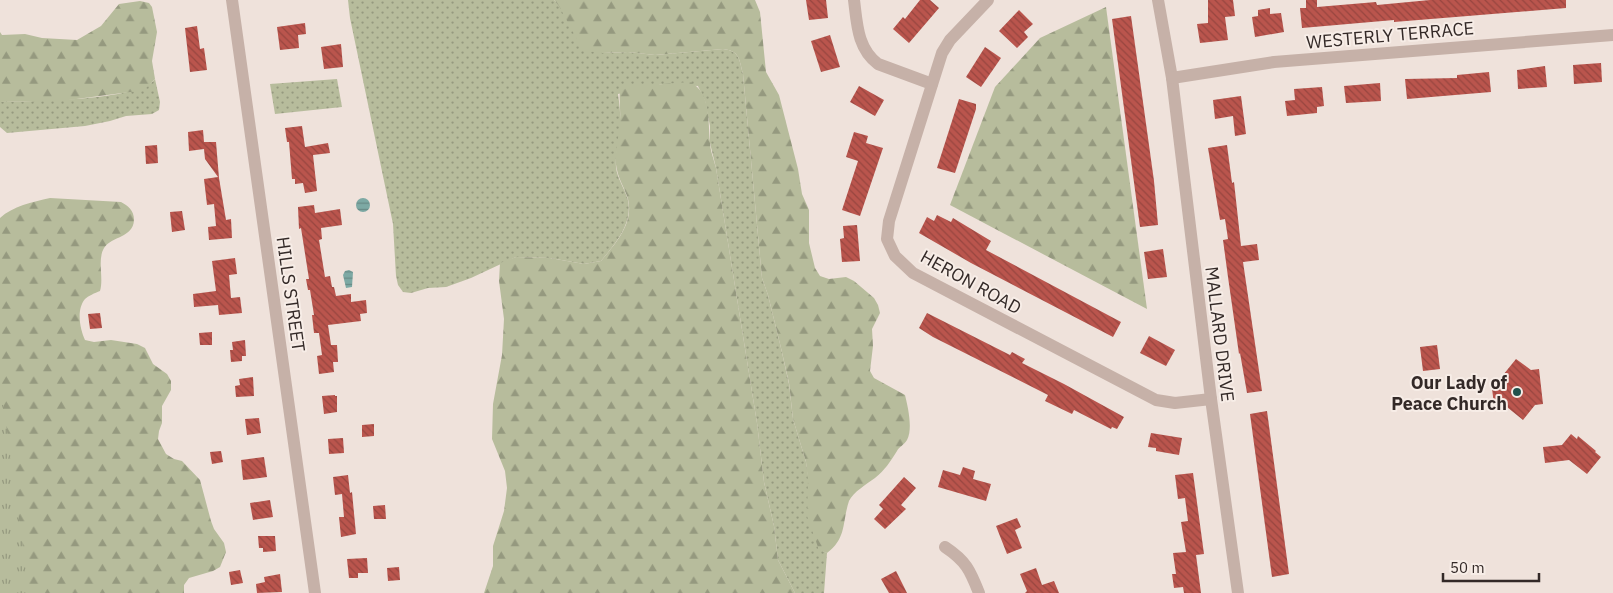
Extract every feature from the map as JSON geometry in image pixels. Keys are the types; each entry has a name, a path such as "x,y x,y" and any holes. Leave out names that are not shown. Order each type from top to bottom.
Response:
{"street":[{"name":"HILLS STREET","path":"232,0 315,593"},
{"path":"854,0 859,36 866,52 873,60 878,64 932,84"},
{"name":"HERON ROAD","path":"988,0 950,40 942,53 889,221 887,239 895,256 913,273 1156,400 1175,403 1210,399"},
{"path":"1158,0 1172,78"},
{"name":"WESTERLY TERRACE","path":"1172,78 1274,62 1613,35"},
{"name":"MALLARD DRIVE","path":"1172,78 1210,399 1238,593"},
{"path":"945,547 959,557 971,574 979,593"}],"green space":[{"path":"348,0 554,0 603,53 628,52 655,55 723,49 736,54 743,74 762,278 768,295 789,384 793,419 806,462 819,549 827,553 824,593 795,593 778,560 774,526 764,482 757,423 716,168 710,143 710,126 705,101 698,86 663,84 618,94 620,137 616,167 628,200 629,209 622,233 601,261 584,264 550,258 516,257 471,278 446,287 428,288 411,293 403,292 398,285 396,276 393,224 350,18"},
{"path":"554,0 755,0 760,12 766,72 779,95 798,169 802,194 809,210 809,243 815,268 820,276 829,279 846,277 854,281 874,298 880,313 872,329 873,346 870,371 874,378 905,395 909,418 910,430 907,440 882,472 857,491 851,498 838,542 827,553 819,550 807,516 808,480 806,462 793,419 789,383 768,295 762,278 743,74 738,57 733,52 723,49 655,55 586,51 580,45"},
{"path":"140,1 149,3 152,7 157,32 152,61 155,79 146,88 138,91 61,101 0,102 0,32 2,35 25,34 42,38 77,40 101,26 119,4"},
{"path":"1106,7 1147,309 950,205 995,87 1040,38"},
{"path":"155,79 160,102 159,110 152,114 126,116 85,126 7,133 0,127 0,102 107,96 145,86"},
{"path":"337,79 342,107 275,114 270,84"},
{"path":"690,82 702,93 707,108 711,148 716,168 757,423 764,482 774,526 778,560 795,593 484,593 493,566 493,546 504,511 507,488 505,471 492,439 493,404 502,355 504,319 499,281 500,263 516,257 550,258 584,264 601,261 622,233 628,217 628,199 616,164 620,126 621,85 646,86"},
{"path":"50,198 121,202 132,211 134,220 130,230 104,248 101,258 100,291 86,298 82,303 80,308 80,325 85,340 94,342 111,340 137,344 145,348 153,364 167,374 171,381 171,390 162,406 162,423 158,439 166,454 182,461 200,480 211,521 224,543 226,552 220,567 189,578 184,585 184,593 0,593 0,218 17,207"},
{"path":"0,379 29,593 0,593"}],"water":[{"path":"360,198 366,198 370,205 366,212 360,212 356,208 356,202"},
{"path":"345,271 353,272 352,287 346,288 343,275"}],"building":[{"path":"806,0 826,0 828,18 809,20"},
{"path":"920,0 930,0 939,8 909,43 893,29 903,17 905,19"},
{"path":"1208,0 1233,0 1235,16 1225,17 1228,40 1200,43 1197,24 1208,23"},
{"path":"1306,0 1317,0 1317,7 1376,2 1377,5 1430,0 1566,0 1566,8 1302,28 1300,8 1306,8"},
{"path":"1270,8 1270,14 1281,13 1284,32 1255,37 1252,17 1258,16 1258,10"},
{"path":"1019,10 1033,24 1024,32 1028,37 1017,48 999,31"},
{"path":"1131,16 1154,181 1158,225 1140,227 1112,19"},
{"path":"305,23 306,34 298,35 299,48 280,50 277,27"},
{"path":"197,26 200,49 204,48 207,70 190,72 185,28"},
{"path":"830,35 840,67 821,72 811,41"},
{"path":"341,44 343,67 324,69 321,47"},
{"path":"985,47 1001,58 981,87 966,77"},
{"path":"1601,63 1602,82 1574,84 1573,65"},
{"path":"1545,66 1547,87 1518,89 1517,70"},
{"path":"1489,72 1491,92 1407,99 1405,79 1457,78 1457,75"},
{"path":"1380,83 1381,101 1346,103 1344,86"},
{"path":"859,86 884,100 875,116 850,102"},
{"path":"1322,87 1324,106 1317,107 1317,113 1287,116 1285,101 1295,100 1294,89"},
{"path":"1241,96 1246,134 1235,136 1233,116 1215,119 1213,100"},
{"path":"959,99 976,104 976,109 955,173 937,168"},
{"path":"302,126 305,147 328,143 330,153 313,155 317,191 305,193 303,183 295,184 295,179 292,179 289,142 287,142 285,128"},
{"path":"203,130 204,142 216,142 219,178 226,220 231,219 232,238 209,240 208,227 216,226 214,204 207,205 204,179 218,177 205,159 204,149 189,151 188,132"},
{"path":"854,132 868,136 866,143 883,148 860,216 842,210 858,161 846,157"},
{"path":"157,145 158,163 146,164 145,146"},
{"path":"1227,145 1232,183 1234,182 1241,246 1257,244 1259,260 1243,262 1262,391 1247,393 1239,354 1223,240 1228,239 1225,219 1220,220 1208,148"},
{"path":"314,205 315,213 340,209 342,225 321,228 322,239 319,240 325,277 330,276 336,296 351,294 351,302 366,300 367,313 360,314 361,321 328,325 331,345 337,345 338,362 333,362 334,372 319,374 317,356 322,355 319,333 314,333 312,315 314,315 310,290 308,290 306,279 309,279 301,228 299,229 298,207"},
{"path":"182,211 185,230 172,232 170,212"},
{"path":"937,215 951,222 953,218 991,241 986,250 1121,322 1113,337 971,263 919,233 927,217 934,221"},
{"path":"857,225 860,261 842,262 840,239 844,238 843,226"},
{"path":"1163,249 1167,277 1148,279 1144,252"},
{"path":"235,258 237,274 229,275 231,298 240,297 242,313 219,315 218,305 194,307 193,294 216,291 212,261"},
{"path":"100,313 102,328 90,329 88,314"},
{"path":"927,313 1010,355 1012,352 1025,359 1022,363 1124,417 1117,429 1112,427 1111,429 1074,410 1072,414 1045,401 1048,395 933,337 919,328"},
{"path":"212,332 212,345 200,345 199,333"},
{"path":"1149,336 1175,350 1166,366 1140,353"},
{"path":"245,340 246,356 242,356 242,361 231,362 230,350 233,350 232,342"},
{"path":"1437,345 1440,369 1423,371 1420,347"},
{"name":"Our Lady of Peace Church","path":"1516,359 1531,370 1539,369 1543,404 1535,405 1523,420 1502,403 1494,404 1491,381 1499,380"},
{"path":"253,377 254,396 236,397 235,386 240,385 239,379"},
{"path":"322,396 337,396 337,412 324,414"},
{"path":"1267,411 1289,574 1272,577 1250,414"},
{"path":"259,418 261,433 247,435 245,419"},
{"path":"374,424 374,436 362,437 362,425"},
{"path":"1151,433 1182,438 1179,455 1156,451 1156,448 1148,447"},
{"path":"1571,434 1577,439 1578,436 1601,457 1587,474 1569,460 1545,463 1543,447 1562,445"},
{"path":"343,438 344,453 329,454 328,439"},
{"path":"221,451 223,462 212,464 210,452"},
{"path":"264,457 267,477 243,480 241,460"},
{"path":"963,467 975,471 973,479 991,484 986,501 938,487 943,470 960,475"},
{"path":"1193,473 1204,554 1196,555 1201,593 1184,593 1183,587 1174,588 1172,574 1176,574 1173,553 1186,552 1181,522 1188,521 1185,498 1178,499 1175,475"},
{"path":"348,475 350,493 352,492 356,534 341,537 339,517 344,517 342,494 335,495 333,477"},
{"path":"904,477 916,488 901,505 906,509 885,529 874,519 883,509 879,505"},
{"path":"270,500 273,517 253,520 250,503"},
{"path":"385,505 386,519 374,519 373,506"},
{"path":"1017,518 1021,527 1015,530 1022,548 1007,554 996,526"},
{"path":"258,536 275,536 276,551 263,552 263,548 259,548"},
{"path":"367,558 368,573 358,573 358,578 349,578 347,559"},
{"path":"399,567 400,580 388,581 387,568"},
{"path":"1036,568 1042,585 1054,581 1059,593 1025,593 1027,591 1020,574"},
{"path":"240,570 243,583 231,585 229,572"},
{"path":"896,571 907,593 889,593 881,579"},
{"path":"280,574 282,592 257,593 256,584 265,582 264,577"}],"place":[{"name":"Our Lady of Peace Church","path":"1517,392"}]}
